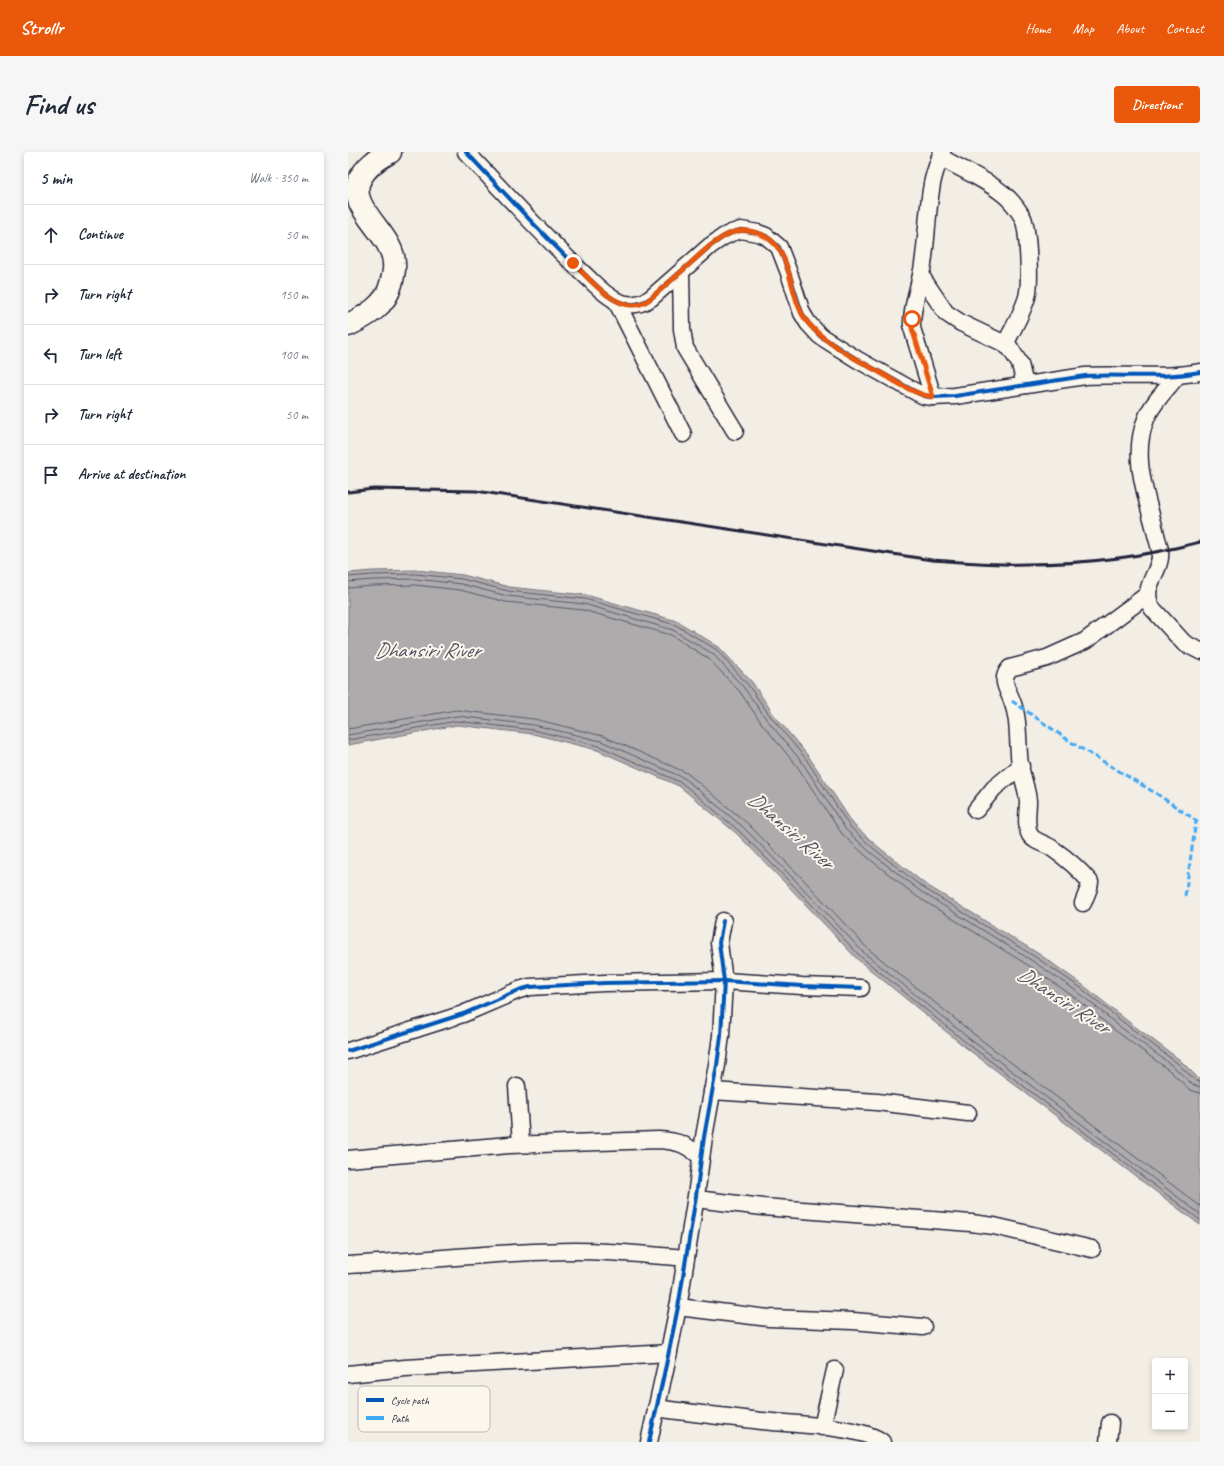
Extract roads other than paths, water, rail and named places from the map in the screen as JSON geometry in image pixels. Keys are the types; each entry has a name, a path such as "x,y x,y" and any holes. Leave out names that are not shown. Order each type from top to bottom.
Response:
{"highway":[{"path":"348,324 375,310 390,289 394,262 391,249 371,220 353,187 369,167 380,157 390,152"}],"street":[{"path":"466,152 573,263 607,295 616,301 625,304 633,305 642,303 651,298 710,246 731,233 741,230 751,231 766,236 779,247 802,313 808,323 820,336 858,360 924,396 955,396 1085,376 1178,375 1200,372"},
{"path":"933,397 912,328 912,308 921,276 927,237 932,185 941,154 1008,198 1024,219 1029,287 1022,311 1005,344"},
{"path":"681,272 682,329 686,348 735,431"},
{"path":"921,276 946,313 961,323 1005,344 1010,348 1020,364 1026,386"},
{"path":"616,301 683,434"},
{"path":"1178,375 1151,409 1145,420 1139,452 1140,471 1160,551 1157,569 1147,596 1152,608 1184,643 1200,651"},
{"path":"1083,903 1090,882 1061,854 1052,847 1033,838 1029,832 1027,794 1021,766 1016,716 1012,701 1005,685 1006,672 1010,668 1047,658 1086,642 1147,596"},
{"path":"976,810 994,788 1021,766"},
{"path":"649,1442 678,1307 696,1199 701,1157 718,1065 724,981 719,943 723,921"},
{"path":"348,1051 463,1014 519,990 530,987 604,983 724,981 861,988"},
{"path":"517,1086 520,1144"},
{"path":"712,1091 877,1102 968,1113"},
{"path":"348,1159 520,1144 672,1141 690,1147 701,1157"},
{"path":"696,1199 763,1207 971,1223 994,1226 1092,1249"},
{"path":"348,1265 520,1252 569,1251 623,1253 686,1258"},
{"path":"678,1307 769,1318 853,1321 923,1327"},
{"path":"348,1374 405,1368 669,1353"},
{"path":"822,1427 835,1370"},
{"path":"656,1408 822,1427 861,1433 882,1442"},
{"path":"1108,1442 1110,1424"}],"water":[{"name":"Dhansiri River","path":"416,570 463,575 509,587 586,595 677,621 719,647 752,682 774,715 809,757 854,825 876,845 925,884 1039,954 1083,985 1125,1019 1180,1060 1200,1080 1200,1225 965,1047 857,959 736,833 679,786 597,750 533,734 457,725 348,745 348,573"}],"railway":[{"path":"348,492 374,489 476,491 932,560 979,563 1048,564 1092,561 1135,556 1200,542"}]}
